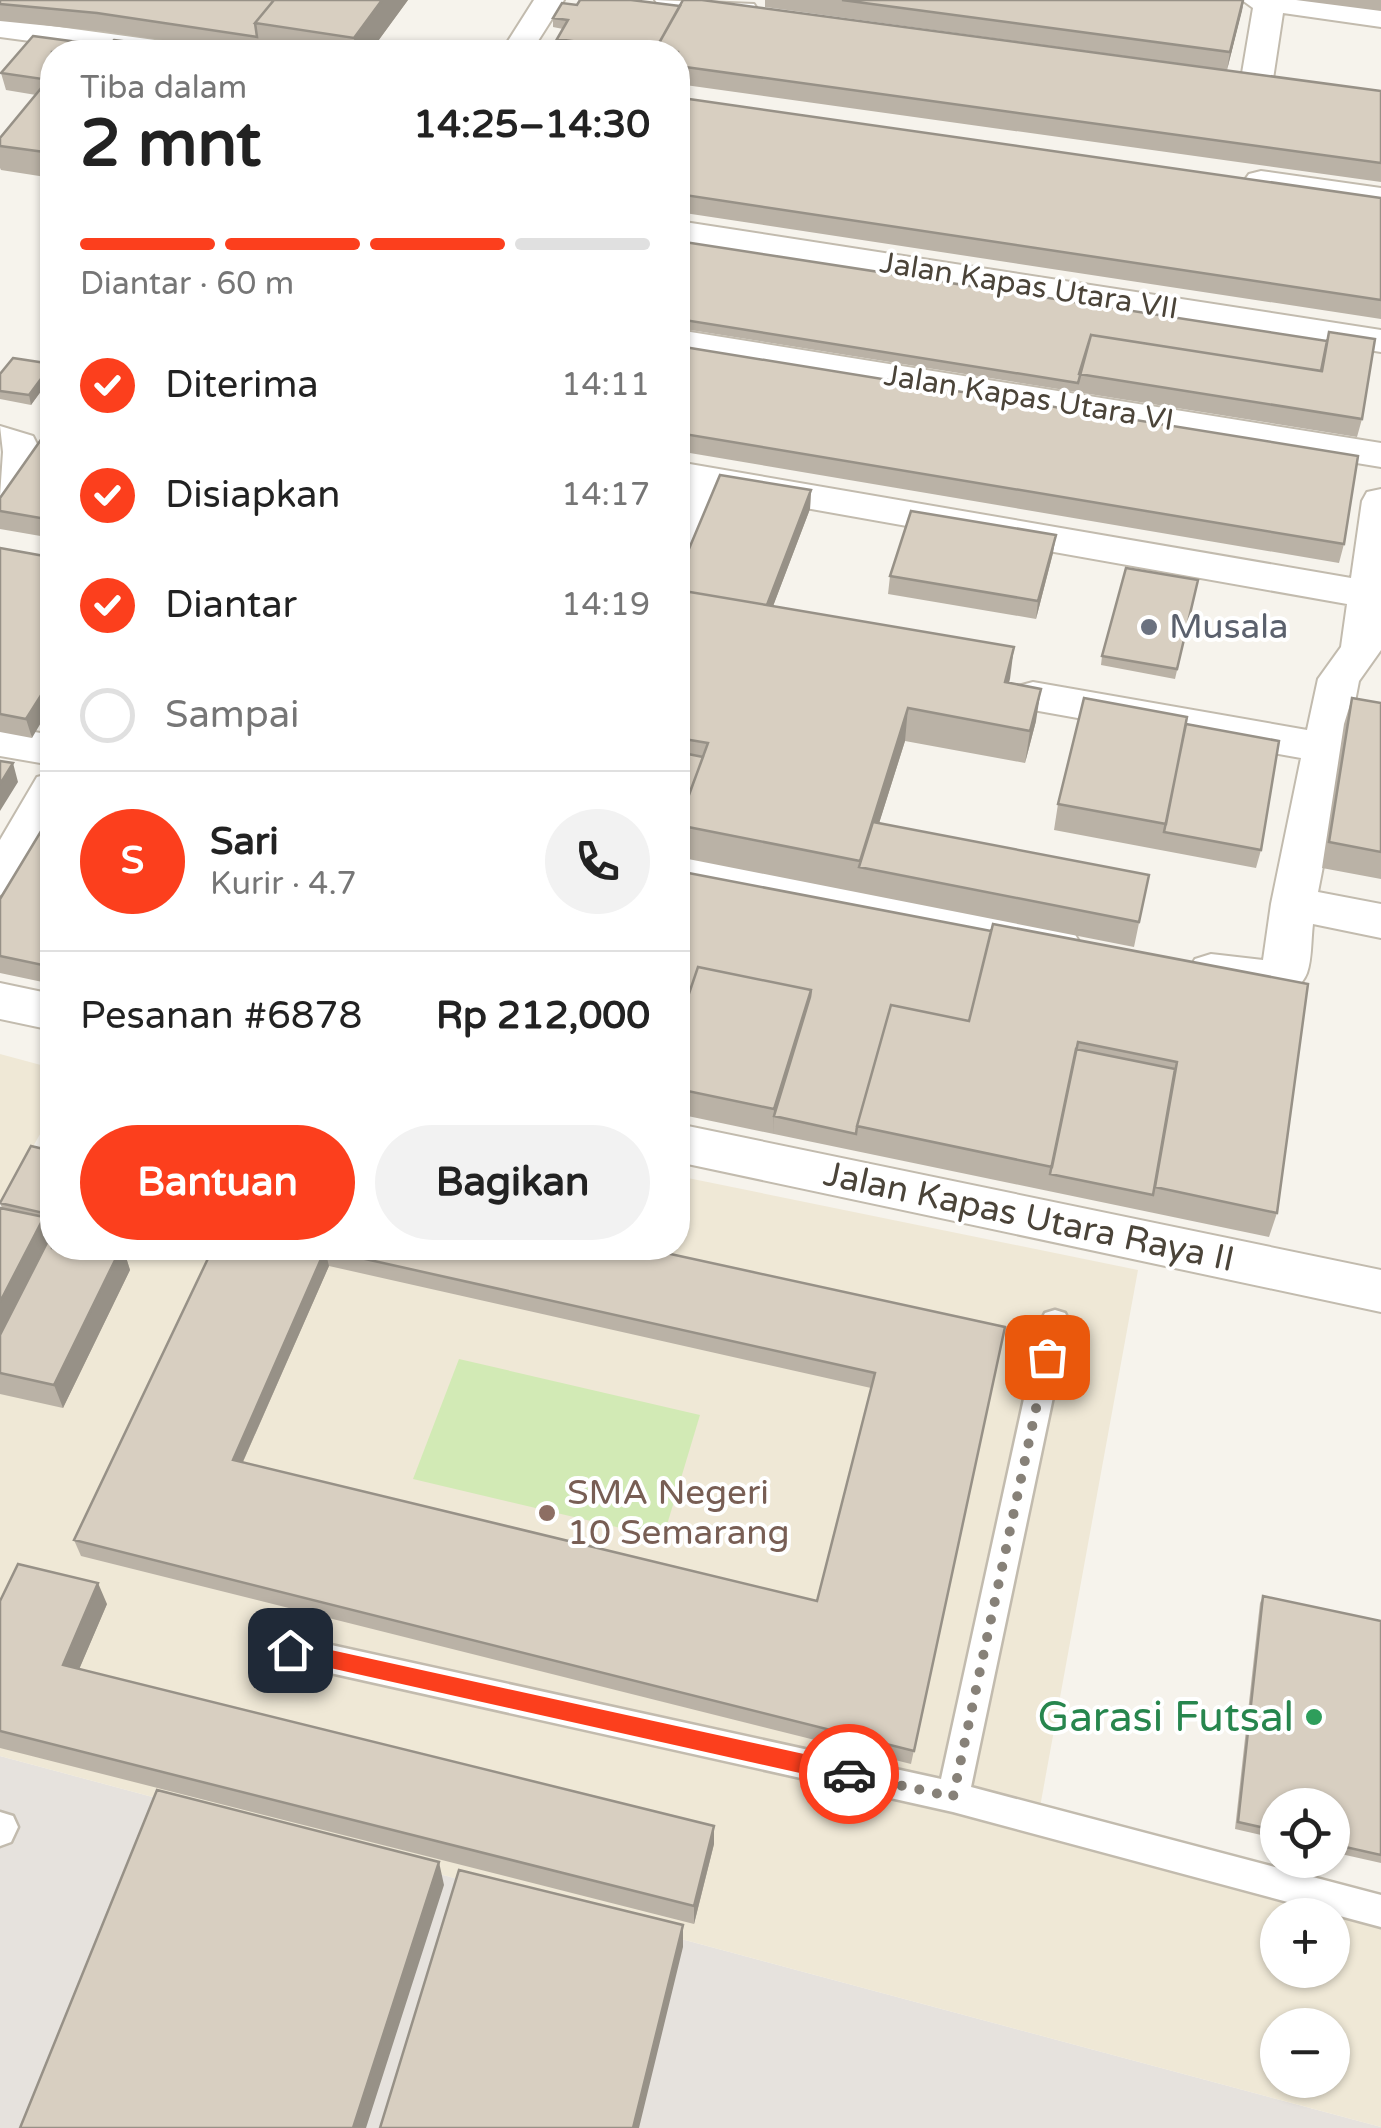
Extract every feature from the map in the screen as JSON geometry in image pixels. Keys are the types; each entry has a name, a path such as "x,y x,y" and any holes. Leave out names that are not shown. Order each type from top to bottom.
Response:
{"street":[{"path":"523,40 548,0"},
{"path":"670,0 764,9"},
{"path":"1256,79 1266,0 1381,18"},
{"path":"0,28 88,40"},
{"path":"1218,74 1292,84"},
{"path":"1225,176 1381,198"},
{"name":"Jalan Kapas Utara VII","path":"690,233 1381,341"},
{"name":"Jalan Kapas Utara VI","path":"690,343 1381,455"},
{"path":"0,484 22,452 20,444 5,438"},
{"path":"693,476 1366,594"},
{"path":"1168,964 1257,979 1275,979 1285,971 1293,904 1340,679 1361,649 1381,501"},
{"path":"1034,696 1325,748"},
{"path":"0,741 40,748"},
{"path":"0,879 40,809"},
{"path":"690,873 838,896 1095,951"},
{"path":"1293,904 1381,920"},
{"path":"0,1001 40,1009"},
{"name":"Jalan Kapas Utara Raya II","path":"690,1146 1381,1291"}],"lane":[{"path":"953,1797 1055,1320"},
{"path":"290,1650 953,1797 1381,1911"}],"shaded area":[{"path":"0,1054 40,1065 40,1134 0,1205"},
{"name":"SMA Negeri 10 Semarang","path":"40,1151 40,1260 690,1260 690,1178 1138,1270 1038,1818 1350,1898 1260,1898 1260,1988 1350,1988 1350,1898 1381,1906 1381,2127 1273,2098 1350,2098 1350,2008 1260,2008 1260,2094 0,1756 0,1219"},
{"path":"0,1756 1260,2094 1260,2098 1273,2098 1381,2127 1381,2128 0,2128"}],"green space":[{"path":"459,1359 700,1415 663,1538 413,1479"}],"building":[{"path":"0,0 274,0 255,23 257,37 97,13 0,4"},
{"path":"274,0 382,0 354,38 255,23"},
{"path":"580,0 631,0 680,6 661,40 557,39 568,20 553,18 562,3 577,5"},
{"path":"683,0 702,0 1381,91 1381,163 690,68 690,40 661,40"},
{"path":"842,0 1243,0 1230,52"},
{"path":"33,36 63,40 40,40 40,79 1,73"},
{"path":"40,90 40,151 0,146 0,138"},
{"path":"690,99 1381,198 1381,300 690,196"},
{"path":"690,243 1327,341 1321,371 1091,335 1078,383 690,321"},
{"path":"1329,332 1375,339 1362,419 1079,374 1091,335 1322,371"},
{"path":"690,348 1358,456 1344,544 690,435"},
{"path":"13,358 40,362 40,380 29,395 0,391 0,374"},
{"path":"40,441 40,518 0,511 0,498"},
{"path":"720,475 811,490 767,605 690,592 690,546"},
{"path":"911,511 1056,535 1038,601 890,576"},
{"path":"0,548 40,555 40,697 26,719 0,714"},
{"name":"Musala","path":"1126,568 1198,580 1177,669 1102,656"},
{"path":"690,592 1014,647 1005,682 1041,689 1030,731 908,708 860,861 690,827 690,792 708,743 690,740"},
{"path":"1084,698 1187,717 1166,824 1058,804"},
{"path":"1352,698 1381,703 1381,852 1329,842"},
{"path":"1186,724 1279,741 1261,850 1164,832"},
{"path":"690,754 703,757 690,792"},
{"path":"0,761 13,763 0,784"},
{"path":"873,822 1149,875 1139,922 859,867"},
{"path":"40,833 40,964 0,956 0,899"},
{"path":"690,873 991,931 969,1021 891,1005 856,1134 774,1116 811,990 698,967 690,991"},
{"path":"993,924 1308,984 1277,1213 1155,1187 1177,1062 1078,1042 1052,1167 857,1126 891,1005 969,1021"},
{"path":"698,967 811,990 774,1109 690,1092 690,991"},
{"path":"1076,1049 1175,1069 1153,1195 1050,1174"},
{"path":"31,1146 40,1148 40,1212 0,1203"},
{"path":"0,1208 40,1216 40,1225 0,1302"},
{"path":"40,1257 40,1260 115,1260 54,1385 0,1373 0,1335"},
{"path":"690,1258 1005,1327 914,1751 74,1540 207,1260 321,1260 233,1460 817,1601 875,1373 370,1260"},
{"path":"18,1564 98,1583 63,1665 714,1826 694,1906 0,1731 0,1601"},
{"name":"Garasi Futsal","path":"1263,1596 1381,1621 1381,1855 1350,1848 1350,1788 1260,1788 1260,1827 1238,1822"},
{"path":"157,1790 439,1862 353,2128 20,2128"},
{"path":"459,1870 683,1925 633,2128 380,2128"}],"way so far":[{"path":"849,1774 953,1797 1047,1357"}],"place":[{"name":"Musala","path":"1149,627"},
{"name":"SMA Negeri 10 Semarang","path":"547,1513"},
{"name":"Garasi Futsal","path":"1314,1717"}],"route":[{"path":"290,1650 849,1774"}]}
